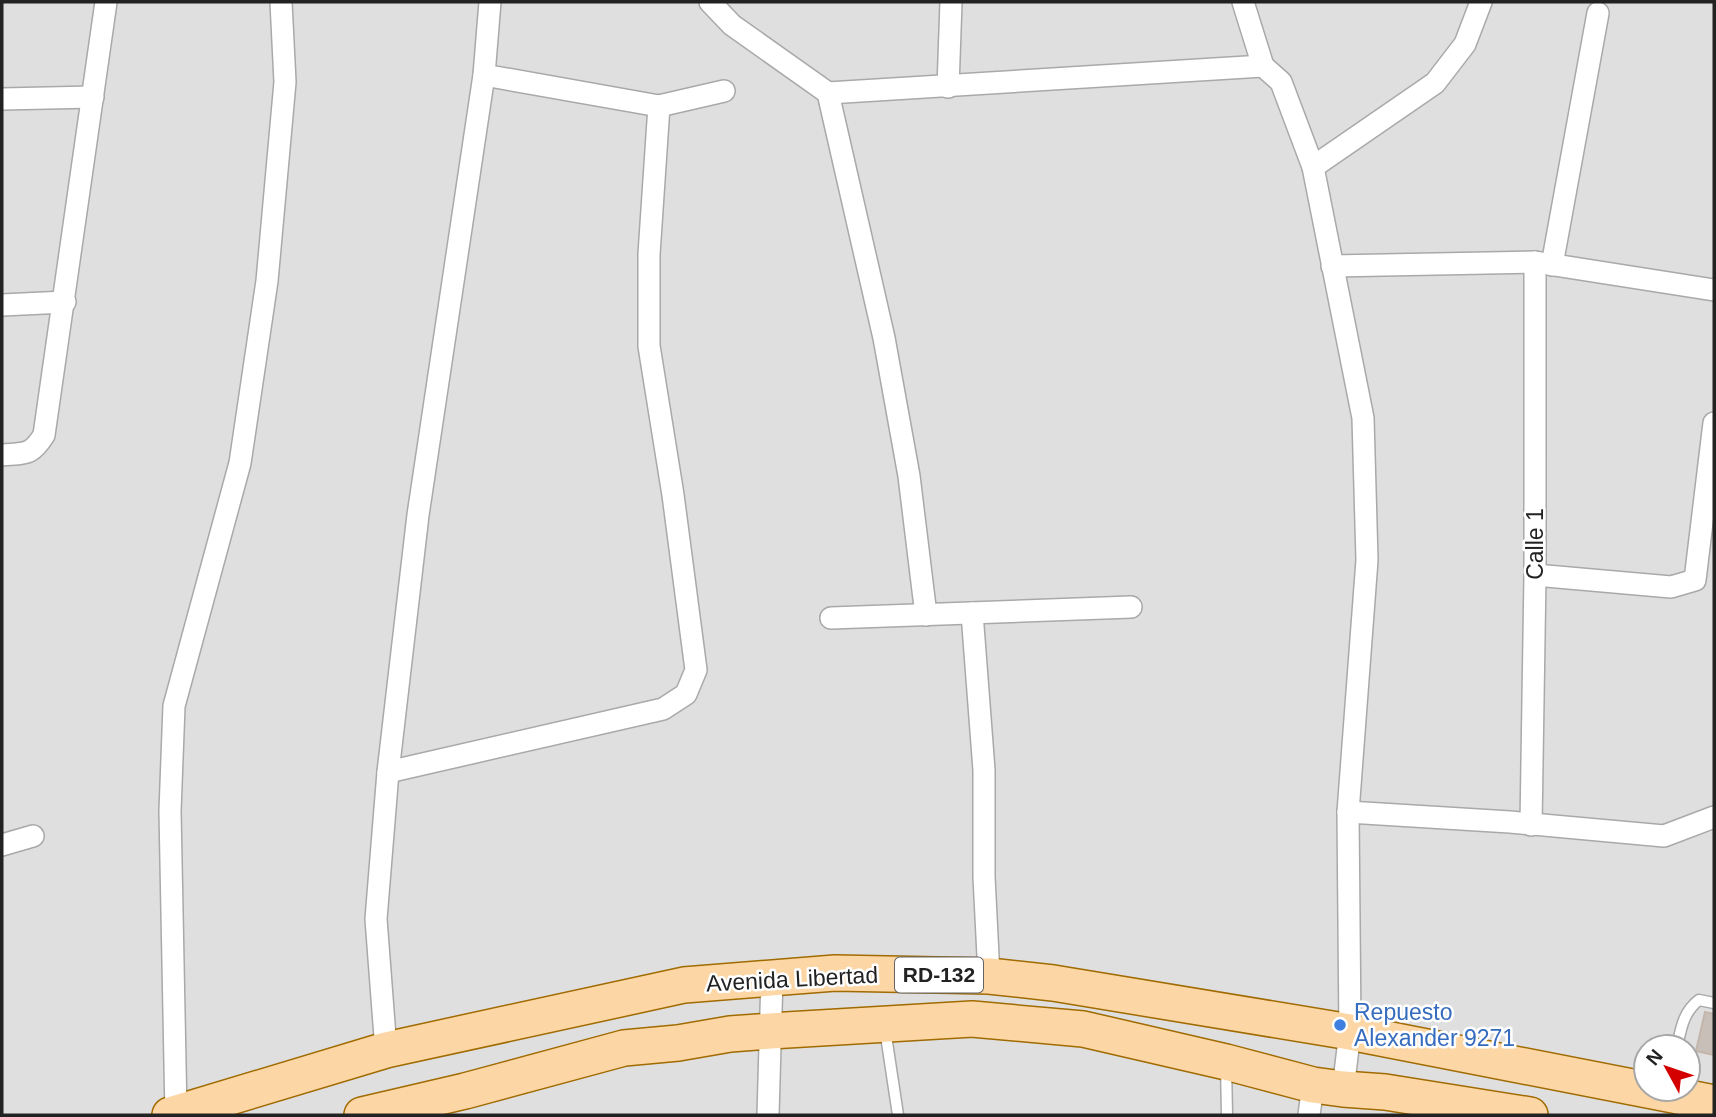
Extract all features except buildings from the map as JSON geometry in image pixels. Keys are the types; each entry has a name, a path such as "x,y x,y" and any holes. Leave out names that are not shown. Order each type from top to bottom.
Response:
{"main road":[{"name":"Avenida Libertad","path":"173,1114 386,1050 684,985 835,973 989,976 1053,983 1350,1032 1632,1085"},
{"name":"RD-132","path":"362,1115 465,1091 624,1048 678,1044 730,1034 972,1019 1083,1030 1226,1062 1322,1096 1385,1092 1490,1112 1530,1115"}],"street":[{"path":"2,455 29,453 44,435 106,2"},
{"path":"173,1114 170,811 174,706 240,463 267,281 285,82 281,2"},
{"path":"386,1050 376,919 388,772 418,515 484,75 490,2"},
{"path":"710,2 732,25 828,93 1264,66"},
{"path":"948,87 951,2"},
{"path":"1243,2 1264,66 1281,82 1313,167 1363,418 1367,560 1348,812 1350,1032 1322,1096"},
{"path":"1313,167 1435,83 1465,44 1481,2"},
{"name":"Calle 1","path":"1531,825 1544,264 1598,13"},
{"path":"484,75 659,106 724,91"},
{"path":"828,93 884,338 909,476 926,615"},
{"path":"2,99 93,97"},
{"path":"388,772 663,709 686,694 696,670 673,495 649,346 649,254 659,106"},
{"path":"1332,266 1544,264 1714,290"},
{"path":"2,305 65,302"},
{"path":"1535,575 1671,587 1695,580 1714,423"},
{"path":"831,618 1131,607"},
{"path":"972,613 984,770 984,877 989,976"},
{"path":"1348,812 1664,836 1714,817"},
{"path":"2,845 33,836"},
{"path":"768,1115 772,977"}],"lane":[{"path":"1680,1033 1685,1014 1693,1004 1699,1000 1714,1003"},
{"path":"884,1023 898,1115"},
{"path":"1226,1062 1227,1115"}],"shaded area":[{"path":"2,2 1714,2 1714,1115 2,1115"}],"place":[{"name":"Repuesto Alexander 9271","path":"1340,1025"}]}
